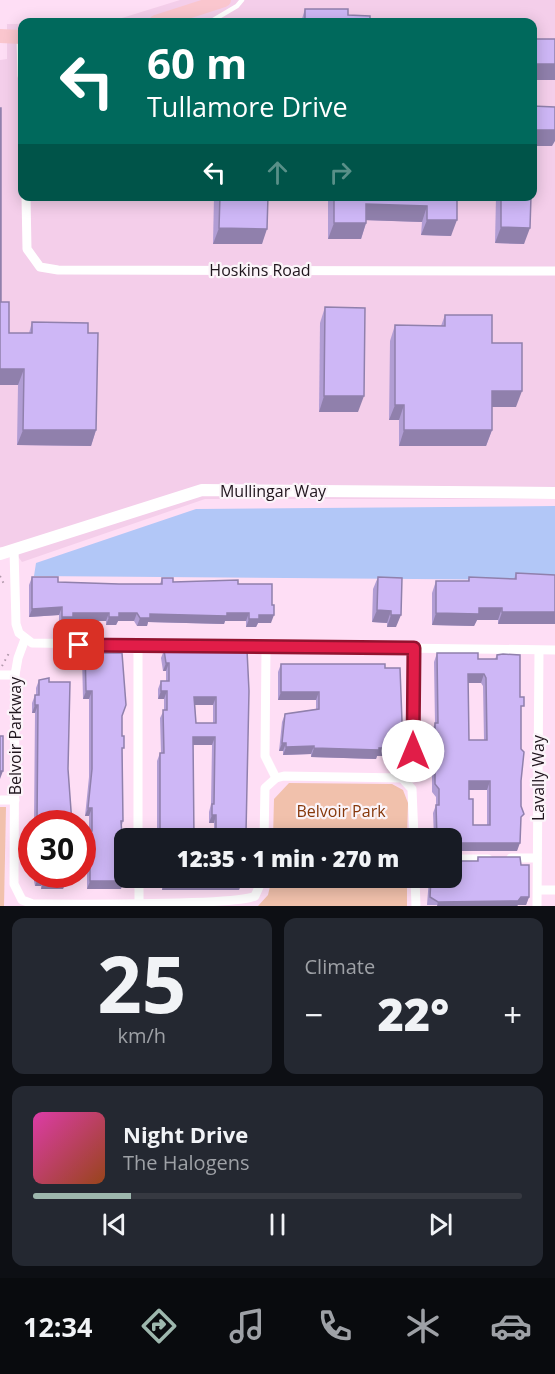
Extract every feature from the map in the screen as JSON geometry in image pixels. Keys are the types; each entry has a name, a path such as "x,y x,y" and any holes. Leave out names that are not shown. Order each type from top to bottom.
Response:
{"main road":[{"path":"168,18 224,0"},
{"path":"0,36 18,37"}],"street":[{"name":"Hoskins Road","path":"26,201 27,249 40,267 58,270 555,271"},
{"name":"Mullingar Way","path":"0,554 202,490 555,493"},
{"path":"14,550 16,624 25,639 39,645 555,650"},
{"name":"Belvoir Parkway","path":"25,639 15,675 14,884 22,900 33,904 195,906 251,900 260,888"},
{"path":"138,645 138,828"},
{"path":"266,647 265,756 276,778"},
{"path":"402,778 413,758 414,648"},
{"name":"Lavally Way","path":"537,906 538,651"},
{"path":"0,675 15,675"},
{"path":"264,828 265,788 276,778 284,776 402,778 412,789 414,828"},
{"path":"0,800 15,800"},
{"path":"505,858 537,858"},
{"path":"462,860 494,859"},
{"path":"138,888 139,905"},
{"path":"415,888 416,906"},
{"path":"538,890 555,890"}],"lane":[{"path":"217,18 237,6 242,0"}],"shaded area":[{"path":"180,0 555,0 555,499 205,499 22,562 11,547 0,547 0,60 7,59 7,24 18,24 18,201 537,201 537,18 122,18"}],"green space":[{"name":"Belvoir Park","path":"289,783 392,784 403,790 408,803 407,828 273,828 274,799"},
{"path":"0,807 6,807 4,906 0,906"},
{"path":"270,888 407,888 407,906 258,906 268,895"}],"water":[{"path":"555,506 555,580 34,576 36,563 196,509"}],"building":[{"path":"305,9 348,9 348,15 370,16 370,18 305,18"},
{"path":"537,39 555,39 555,64 537,64"},
{"path":"537,106 555,107 555,130 537,130"},
{"path":"0,108 1,302 9,302 9,333 32,333 32,322 88,323 88,333 98,333 96,430 23,430 24,369 0,369"},
{"path":"220,201 268,201 267,229 219,228"},
{"path":"334,201 457,201 457,220 427,220 427,206 366,204 366,223 334,223"},
{"path":"501,201 531,201 530,228 501,227"},
{"path":"325,307 365,308 364,396 324,396"},
{"path":"445,315 492,315 492,343 522,343 522,391 492,391 492,430 404,430 404,405 395,405 395,325 445,326"},
{"path":"516,573 555,575 555,612 502,612 502,608 479,608 479,614 436,613 436,581 469,581 469,577 516,579"},
{"path":"32,577 58,577 58,582 119,584 162,584 162,578 173,578 173,582 238,580 238,584 272,584 274,615 259,615 259,619 249,619 249,613 227,613 227,616 150,614 150,618 140,618 137,613 119,613 119,617 109,617 109,613 73,613 73,617 62,617 62,607 32,609"},
{"path":"378,577 402,578 401,615 391,615 391,611 377,610"},
{"path":"85,648 95,648 95,653 122,653 126,705 122,716 122,736 124,736 124,748 122,748 123,821 121,821 121,828 114,828 114,881 96,881 96,810 88,808 92,769 92,691 86,691"},
{"path":"164,650 247,650 249,691 246,828 216,828 216,815 212,815 215,737 193,737 194,828 160,828 160,753 164,753 163,710 167,710 167,691 161,691 161,681 169,681 169,663 166,663","holes":["194,697 216,697 216,723 196,723"]},
{"path":"437,653 478,653 478,659 497,659 497,655 503,654 520,655 520,697 524,697 524,706 521,706 521,749 524,752 521,806 524,814 521,817 520,843 462,843 462,828 437,828 436,805 439,805 439,789 435,784 435,750 438,750 438,733 435,733 435,723 438,723","holes":["468,674 484,674 486,678 487,740 469,740","469,781 490,781 490,825 473,825 473,799 469,799"]},
{"path":"281,664 385,664 385,668 400,668 403,748 379,748 379,750 314,748 314,746 286,747 286,743 282,743 285,714 319,709 319,692 281,692"},
{"path":"49,678 49,682 70,682 68,769 71,810 37,810 38,705 35,705 35,695 39,695 39,680"},
{"path":"0,736 3,736 3,771 0,771"},
{"path":"478,857 520,857 521,865 529,865 529,897 521,897 518,901 438,902 430,897 430,888 462,888 462,861 478,861"}],"route":[{"path":"79,645 414,648 413,751"}]}
